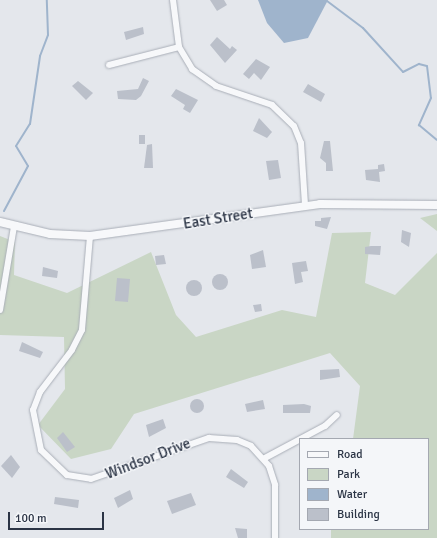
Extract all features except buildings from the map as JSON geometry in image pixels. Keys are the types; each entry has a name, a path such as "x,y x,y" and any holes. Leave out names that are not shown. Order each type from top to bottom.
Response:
{"street":[{"path":"173,0 179,47 197,75 216,86 272,106 291,121 301,143 305,205"},
{"path":"109,65 179,47"},
{"name":"East Street","path":"0,222 50,234 90,236 305,205 380,202 437,205"},
{"path":"0,310 14,226"},
{"name":"Windsor Drive","path":"90,236 82,330 72,350 40,392 32,410 37,442 46,458 67,475 91,479 209,438 237,440 265,458"},
{"path":"302,438 325,426 337,415"},
{"path":"275,538 275,486 265,458 299,440"}],"green space":[{"path":"437,214 437,231 420,218"},
{"path":"371,232 365,283 395,295 437,253 437,538 331,538 331,530 429,530 429,438 353,438 360,386 330,353 134,414 111,449 71,459 38,425 65,389 64,337 0,335 0,236 15,242 14,275 67,293 151,252 176,315 196,337 282,310 316,317 332,233"}],"water":[{"path":"258,0 328,0 308,38 284,43 267,23"}],"waterway":[{"path":"4,211 28,166 16,146 30,124 40,56 48,35 47,0"},
{"path":"327,1 363,28 403,72 419,64 427,66 431,98 419,125 437,140"}]}
